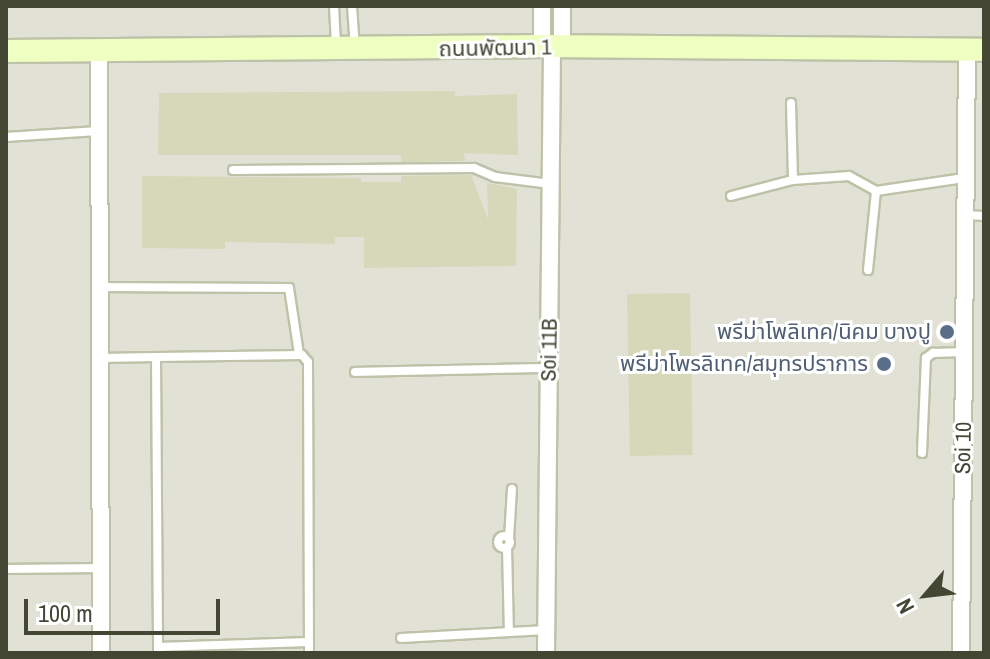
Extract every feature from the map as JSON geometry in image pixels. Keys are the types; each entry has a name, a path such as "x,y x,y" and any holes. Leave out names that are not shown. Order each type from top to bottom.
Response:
{"main road":[{"name":"ถนนพัฒนา 1","path":"6,51 552,47 975,50"}],"street":[{"path":"542,6 552,47"},
{"path":"552,47 562,6"},
{"name":"Soi 11B","path":"546,653 552,47"},
{"name":"Soi 10","path":"961,653 964,178 975,50"},
{"path":"99,51 101,653"}],"lane":[{"path":"334,6 345,50"},
{"path":"345,50 352,6"},
{"path":"791,103 793,180"},
{"path":"6,137 98,131"},
{"path":"233,170 474,168 495,177 551,184"},
{"path":"731,196 793,180 849,176 876,191 964,178"},
{"path":"868,270 876,191"},
{"path":"965,215 984,216"},
{"path":"99,287 289,288 299,354 310,372 309,653"},
{"path":"922,453 926,358 933,353 965,352"},
{"path":"99,358 299,354"},
{"path":"156,357 158,650 309,642"},
{"path":"355,372 549,368"},
{"path":"509,632 508,543 512,489"},
{"path":"6,569 100,568"},
{"path":"401,638 547,630"}],"shaded area":[{"path":"6,6 984,6 984,653 6,653"}],"building":[{"path":"455,91 455,96 517,94 518,155 463,153 466,161 401,162 401,155 158,155 159,93"},
{"path":"471,175 488,219 487,183 517,189 516,266 364,268 364,237 335,237 335,244 225,242 225,249 142,248 142,176 361,178 361,182 401,182 401,176"},
{"path":"690,293 693,455 630,456 627,294"}],"place":[{"name":"พรีม่าโพลิเทค/นิคม บางปู","path":"947,332"},
{"name":"พรีม่าโพรลิเทค/สมุทรปราการ","path":"884,364"}]}
